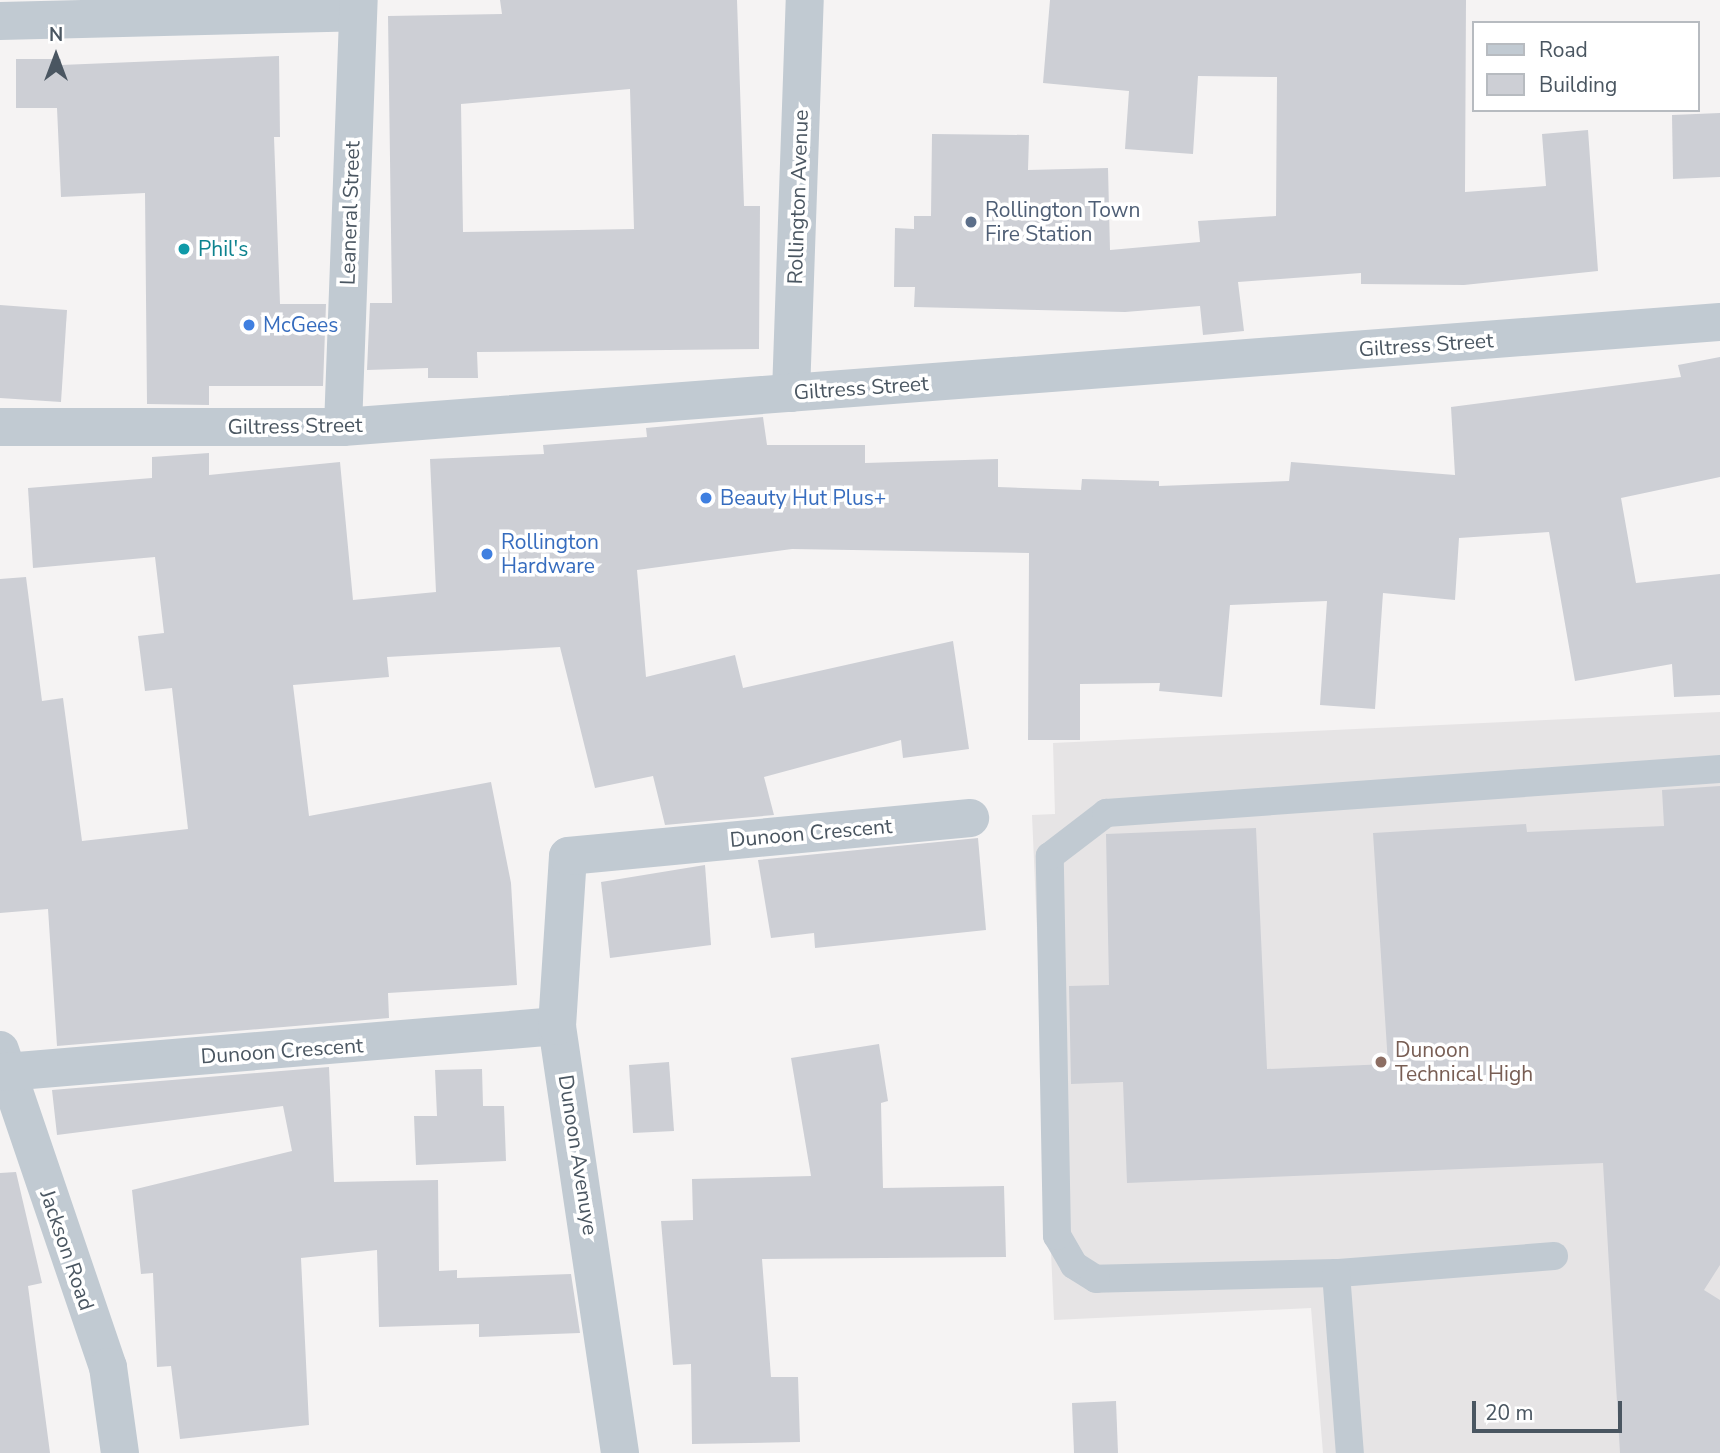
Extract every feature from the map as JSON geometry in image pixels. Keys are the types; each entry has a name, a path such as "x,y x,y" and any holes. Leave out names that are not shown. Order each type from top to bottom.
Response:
{"street":[{"name":"Rollington Avenue","path":"791,393 805,0"},
{"path":"0,21 358,6"},
{"name":"Leaneral Street","path":"342,427 358,6"},
{"name":"Giltress Street","path":"0,427 342,427 1720,322"},
{"name":"Dunoon Crescent","path":"568,856 970,818"},
{"name":"Dunoon Avenuye","path":"568,856 557,1026 620,1453"},
{"name":"Dunoon Crescent","path":"3,1061 557,1026"},
{"name":"Jackson Road","path":"3,1061 108,1367 120,1453"}],"lane":[{"path":"1554,1256 1336,1273 1096,1279 1073,1265 1057,1236 1049,856 1106,813 1720,769"},
{"path":"1336,1273 1350,1453"}],"shaded area":[{"name":"Dunoon Technical High","path":"1720,712 1720,1453 1323,1453 1311,1308 1054,1320 1032,815 1055,814 1053,743"}],"building":[{"path":"500,0 737,0 744,206 760,206 759,349 477,352 478,378 428,378 428,368 367,370 370,303 392,303 388,16 502,14","holes":["630,89 634,229 463,232 461,104"]},
{"path":"1050,0 1466,0 1465,192 1546,186 1542,134 1588,130 1598,271 1464,285 1361,284 1361,273 1238,282 1244,331 1203,335 1200,306 1125,312 914,307 915,287 894,287 895,228 914,229 914,216 931,216 932,134 1029,135 1028,170 1108,168 1110,250 1200,242 1198,221 1276,216 1277,77 1198,76 1193,154 1125,149 1129,91 1043,83"},
{"path":"279,56 280,137 274,137 280,304 326,304 323,386 209,386 209,405 147,404 145,193 61,197 57,108 16,108 16,59 61,59 61,65"},
{"path":"1720,113 1720,177 1673,179 1672,115"},
{"path":"0,305 67,310 61,402 0,398"},
{"path":"1720,357 1720,477 1621,498 1636,583 1720,574 1720,695 1674,697 1672,664 1575,681 1549,532 1459,538 1455,600 1383,593 1375,709 1320,705 1327,601 1230,605 1222,697 1159,691 1160,683 1080,684 1080,740 1028,740 1029,553 792,549 637,570 646,677 735,655 743,688 953,641 969,749 903,758 901,740 764,777 774,815 665,825 653,776 595,788 560,647 387,657 389,677 293,685 309,816 491,782 511,883 517,985 388,993 389,1018 57,1046 48,909 0,913 0,579 26,577 42,701 63,698 82,841 188,829 172,688 145,691 138,636 164,633 155,557 33,568 28,488 152,478 152,457 209,453 209,475 340,462 353,600 436,592 430,459 544,454 543,445 647,437 646,428 763,417 767,445 865,445 865,463 998,459 998,487 1081,490 1082,479 1159,481 1159,486 1289,481 1291,462 1455,475 1451,407 1681,377 1678,365"},
{"path":"1720,786 1720,1265 1704,1290 1720,1300 1720,1453 1620,1453 1603,1163 1127,1183 1123,1082 1071,1084 1069,986 1109,985 1106,834 1256,828 1267,1069 1388,1064 1373,833 1526,824 1527,832 1664,826 1662,790"},
{"path":"978,838 986,930 815,948 814,933 771,938 758,860"},
{"path":"705,865 711,945 610,958 601,882"},
{"path":"879,1044 888,1101 881,1103 883,1188 1004,1186 1006,1257 762,1259 771,1377 798,1377 800,1442 692,1444 691,1364 673,1365 661,1221 693,1220 692,1179 811,1176 791,1058"},
{"path":"669,1062 674,1131 633,1133 629,1065"},
{"path":"329,1067 334,1182 438,1180 439,1271 457,1270 457,1278 571,1274 580,1333 479,1337 479,1324 379,1327 377,1250 301,1258 309,1425 180,1439 171,1366 157,1367 153,1273 141,1274 132,1190 292,1151 283,1106 57,1135 52,1090"},
{"path":"482,1069 483,1106 504,1106 506,1161 416,1165 414,1116 437,1116 435,1070"},
{"path":"16,1172 42,1283 28,1286 50,1453 0,1453 0,1173"},
{"path":"1116,1401 1118,1453 1074,1453 1072,1403"}],"place":[{"name":"Rollington Town Fire Station","path":"971,222"},
{"name":"Phil's","path":"184,249"},
{"name":"McGees","path":"249,325"},
{"name":"Beauty Hut Plus+","path":"706,498"},
{"name":"Rollington Hardware","path":"487,554"},
{"name":"Dunoon Technical High","path":"1381,1062"}]}
